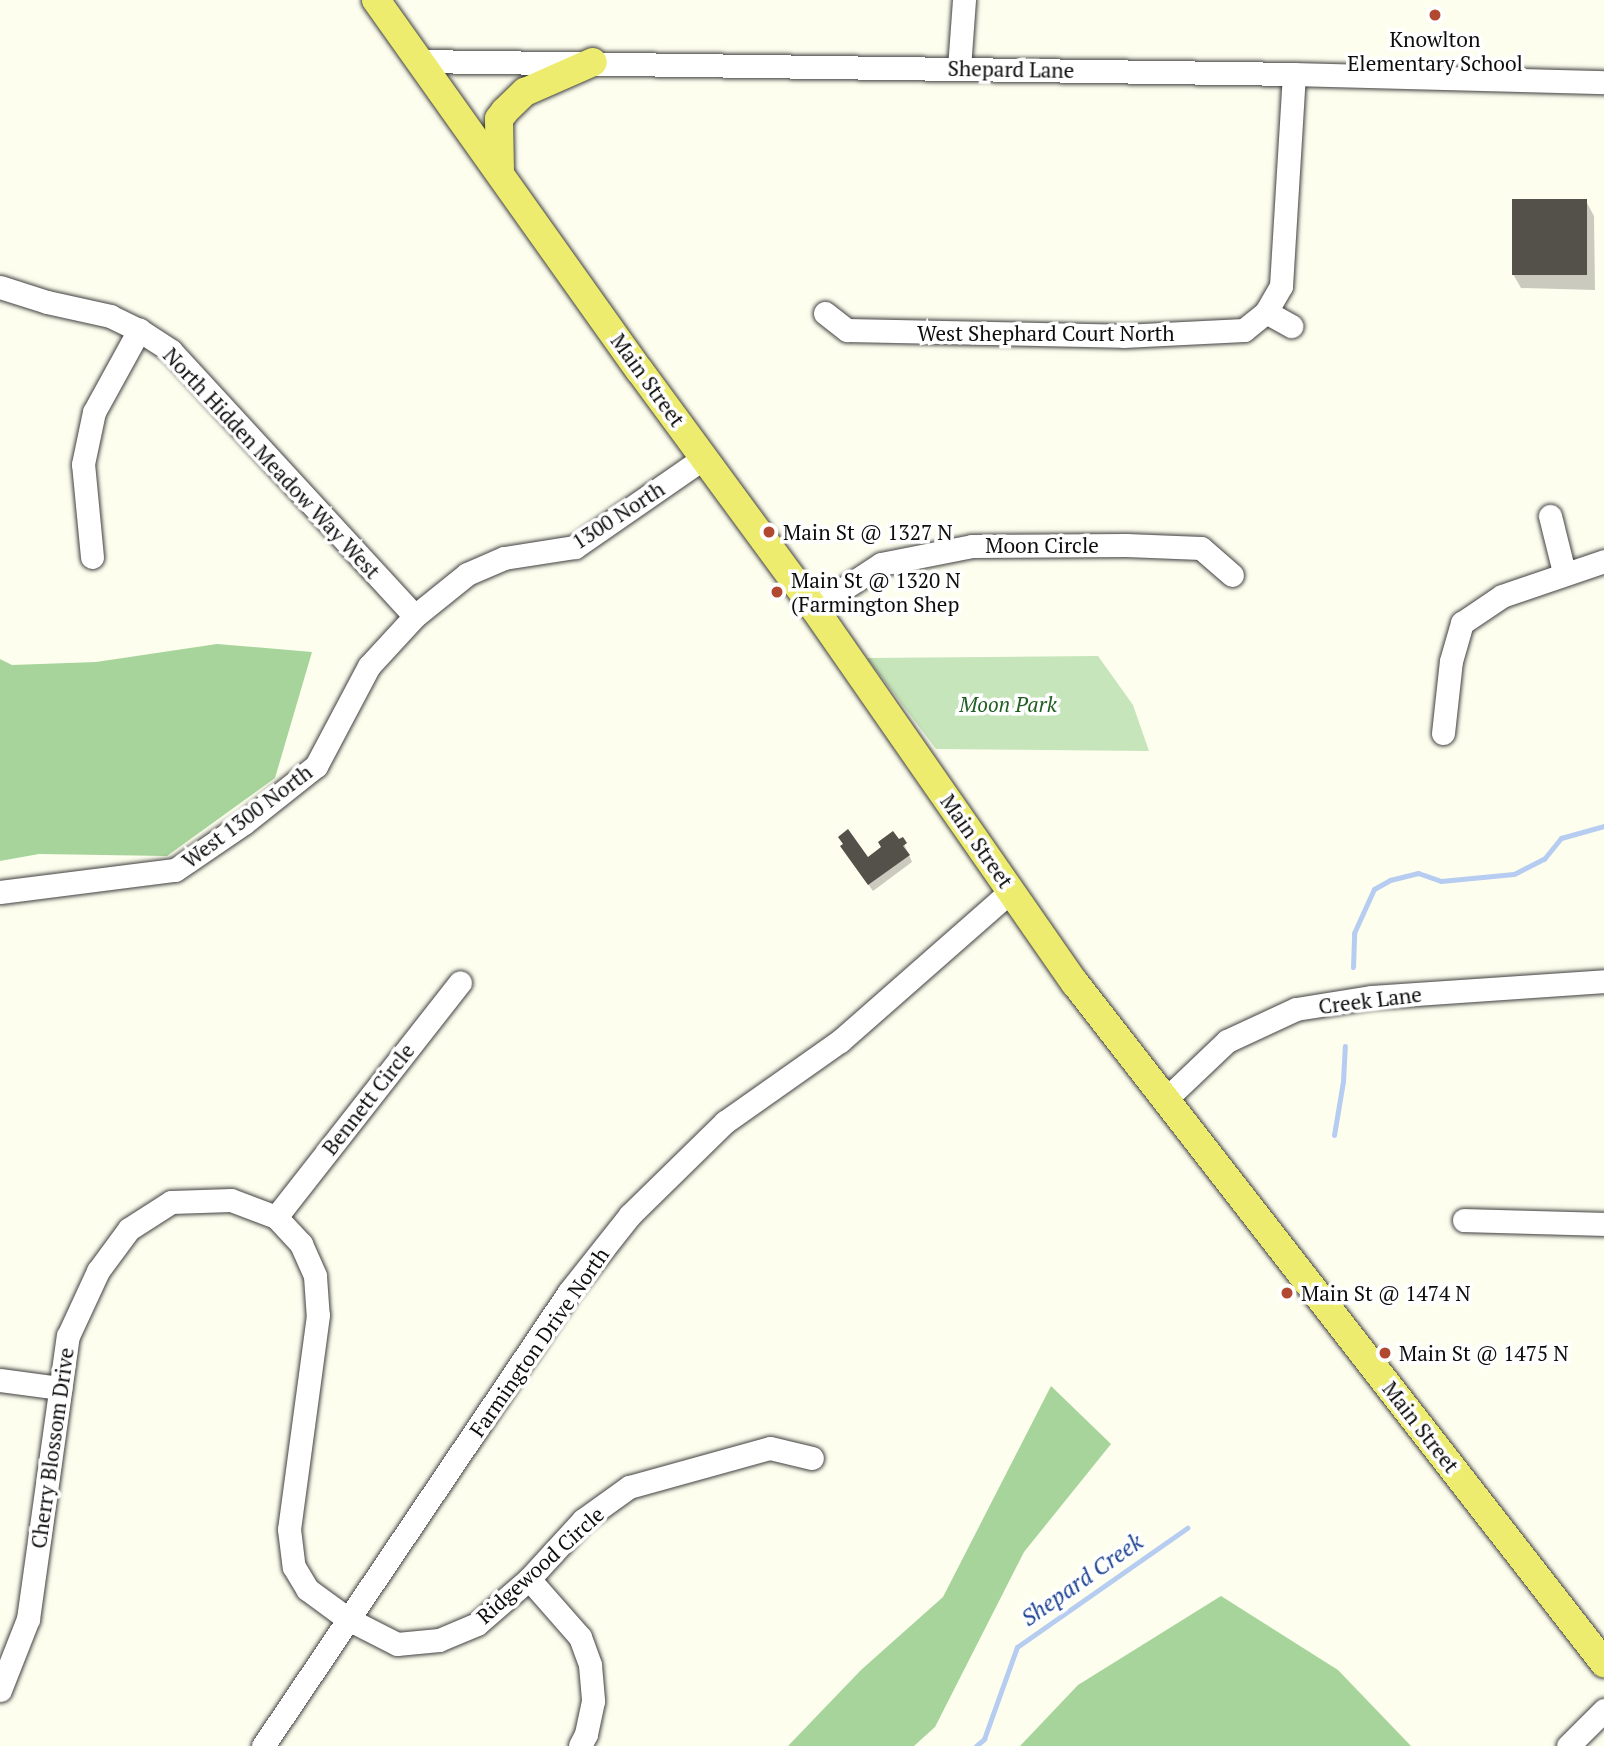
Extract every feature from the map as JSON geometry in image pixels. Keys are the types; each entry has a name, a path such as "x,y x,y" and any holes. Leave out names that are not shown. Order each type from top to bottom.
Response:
{"main road":[{"name":"Main Street","path":"376,0 640,372 814,608 1075,983 1604,1663"},
{"path":"500,172 499,119 505,111 525,92 593,62"}],"street":[{"path":"959,68 964,0"},
{"name":"Shepard Lane","path":"419,61 959,68 1604,82"},
{"path":"1292,326 1266,313 1281,285 1294,74"},
{"name":"North Hidden Meadow Way West","path":"0,287 47,302 110,316 139,330 171,351 415,616"},
{"name":"West Shephard Court North","path":"825,313 848,330 1123,336 1244,330 1266,313"},
{"path":"92,557 83,464 94,412 139,330"},
{"name":"1300 North","path":"415,616 467,574 504,558 575,547 705,457"},
{"path":"1549,516 1563,572"},
{"name":"Moon Circle","path":"814,608 881,564 972,546 1126,545 1201,548 1232,575"},
{"path":"1443,733 1451,661 1462,623 1502,596 1563,572 1604,561"},
{"name":"West 1300 North","path":"0,892 175,870 244,823 316,766 369,666 415,616"},
{"name":"Farmington Drive North","path":"263,1746 569,1292 631,1215 725,1122 840,1041 1011,891"},
{"name":"Creek Lane","path":"1166,1099 1227,1041 1296,1009 1372,997 1604,981"},
{"name":"Bennett Circle","path":"276,1217 460,982"},
{"name":"Cherry Blossom Drive","path":"0,1690 27,1619 68,1336 98,1271 129,1229 171,1202 231,1200 276,1217 301,1244 315,1276 318,1315 289,1529 294,1567 307,1589 348,1619"},
{"path":"1464,1220 1604,1224"},
{"path":"0,1380 60,1388"},
{"name":"Ridgewood Circle","path":"348,1619 397,1644 439,1640 477,1625 529,1579 583,1520 629,1487 770,1448 812,1458"},
{"path":"529,1579 580,1637 590,1665 593,1701 586,1734 580,1746"},
{"path":"1568,1746 1604,1710"}],"green space":[{"path":"217,644 312,652 275,778 167,856 39,854 0,861 0,659 12,665 96,662"},
{"name":"Moon Park","path":"1098,656 1133,705 1149,751 936,749 867,658"},
{"path":"1051,1386 1111,1444 1024,1552 935,1727 914,1746 788,1746 861,1670 943,1597"},
{"path":"1221,1596 1338,1670 1411,1746 1020,1746 1078,1685"}],"building":[{"path":"1512,199 1587,199 1587,275 1512,275"},
{"path":"848,829 868,857 881,847 878,842 893,831 899,839 903,837 907,843 903,846 910,855 868,885 840,846 843,844 838,837"}],"waterway":[{"name":"Shepard Creek","path":"1353,967 1354,933 1374,889 1390,880 1418,873 1441,881 1514,874 1544,859 1561,838 1604,826"},
{"name":"Shepard Creek","path":"1334,1135 1343,1081 1345,1046"},
{"name":"Shepard Creek","path":"976,1746 984,1739 1017,1647 1187,1528"}],"place":[{"name":"Knowlton Elementary School","path":"1435,15"},
{"name":"Main St @ 1327 N","path":"769,532"},
{"name":"Main St @ 1320 N (Farmington Shep","path":"777,592"},
{"name":"Main St @ 1474 N","path":"1287,1293"},
{"name":"Main St @ 1475 N","path":"1385,1353"}]}
